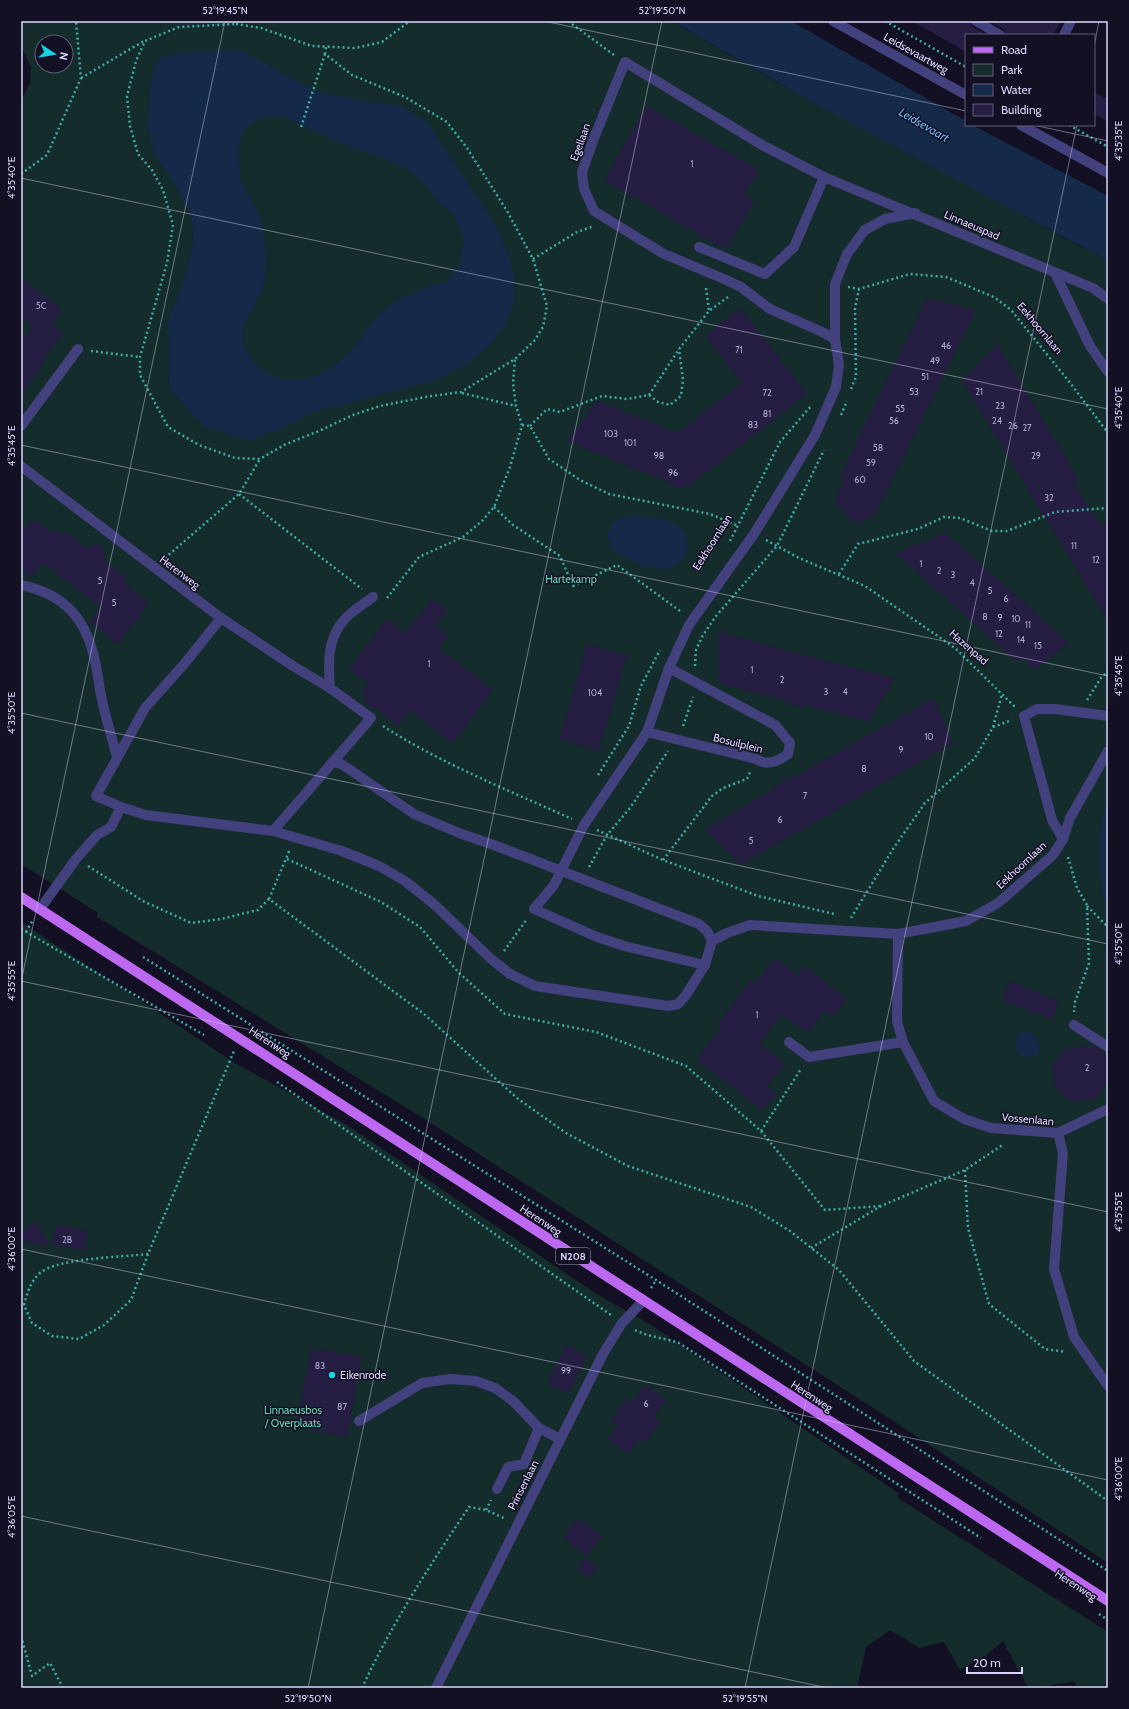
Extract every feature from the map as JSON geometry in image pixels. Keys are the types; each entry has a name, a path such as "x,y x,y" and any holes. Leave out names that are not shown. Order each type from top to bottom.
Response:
{"main road":[{"name":"Herenweg","path":"21,897 251,1044 643,1301 1108,1601"}],"street":[{"name":"Leidsevaartweg","path":"833,21 965,93"},
{"path":"976,21 998,34"},
{"path":"1064,34 1071,21"},
{"path":"625,62 762,144 824,177 794,247 765,274 699,247"},
{"name":"Egellaan","path":"625,62 594,138 582,172 584,189 594,211 664,254 704,270 741,288 770,309 835,339"},
{"path":"1023,126 1108,173"},
{"name":"Linnaeuspad","path":"824,177 915,213 1093,288 1108,298"},
{"path":"705,965 624,946 597,937 534,909 554,885 584,825 647,732 669,668 690,625 754,534 815,435 836,387 839,365 835,339 835,284 847,254 865,230 885,219 915,213"},
{"path":"1055,273 1090,346 1108,372"},
{"path":"21,426 78,349"},
{"name":"Herenweg","path":"21,466 222,618 293,666 330,688"},
{"path":"21,585 38,588 64,603 82,623 95,660 101,700 116,757"},
{"path":"273,831 371,718 330,688 328,669 330,643 344,619 373,597"},
{"path":"222,618 145,708 116,757 96,796 121,807 146,815 273,831 342,852 379,866 405,881 435,905 495,963 510,974 535,986 668,1006 678,1004 686,995 705,965 712,941 707,931 699,924 459,833 414,814 345,766 333,762"},
{"name":"Bosuilplein","path":"647,732 756,759 761,762 778,762 788,754 790,743 775,725 669,668"},
{"path":"1063,839 1052,820 1024,716 1037,709 1055,709 1079,714 1108,716"},
{"name":"Eekhoornlaan","path":"712,941 727,933 750,926 898,934 966,921 998,903 1053,855 1063,839 1070,818 1108,751"},
{"path":"40,909 76,859 97,835 111,827 121,807"},
{"name":"Vossenlaan","path":"898,934 897,1021 903,1042 934,1101 964,1119 990,1128 1058,1133 1063,1153 1054,1269 1074,1337 1108,1386"},
{"path":"1074,1025 1108,1047"},
{"path":"789,1042 809,1057 903,1042"},
{"path":"1058,1133 1108,1109"},
{"name":"Prinsenlaan","path":"436,1688 603,1354 622,1323 643,1301"},
{"path":"359,1421 422,1383 450,1379 476,1381 495,1388 513,1401 539,1428 560,1439"},
{"path":"497,1489 508,1467 524,1464 539,1428"}],"path":[{"path":"235,24 238,21"},
{"path":"81,78 144,40 179,27 235,24 261,28 312,46 355,48 382,42 410,21"},
{"path":"568,21 625,62"},
{"name":"Leidsevaartweg","path":"885,21 965,66"},
{"path":"21,174 47,155 81,78 75,22"},
{"path":"144,40 136,60 127,96 130,126 138,154 152,170 163,190 173,225 167,264 140,357 140,375 168,427 199,445 235,458 260,459"},
{"path":"301,127 326,47"},
{"path":"324,54 352,75 405,97 447,122 467,148 507,211 533,259 546,306 543,327 534,340 515,359 461,392"},
{"path":"1071,126 1108,147"},
{"path":"533,259 577,232 609,221"},
{"path":"704,270 709,311"},
{"name":"Eekhoornlaan","path":"835,284 859,289 910,274 946,277 994,297 1011,310 1071,384 1108,433"},
{"path":"522,425 530,426 547,409 560,412 602,396 626,399 649,395 679,350 709,311 741,288"},
{"path":"838,422 856,377 855,308 859,289"},
{"path":"78,349 140,357"},
{"path":"649,395 658,402 670,405 681,396 683,380 679,350"},
{"path":"383,604 419,557 463,537 482,521 494,507 510,467 522,425 516,406 513,383 515,359"},
{"path":"154,567 239,494 260,459 284,445 353,415 380,406 417,398 461,392 516,406"},
{"name":"Eekhoornlaan","path":"726,547 780,442 812,404"},
{"name":"Hazenpad","path":"530,426 549,459 580,480 609,494 710,514 738,526 799,558 865,586 955,648 1024,716"},
{"path":"582,880 607,835 630,808 684,724 694,695 696,650 703,634 716,616 777,546 827,444"},
{"path":"239,494 373,597"},
{"path":"494,507 513,525 560,556 572,586 617,565 680,611"},
{"path":"839,574 858,544 918,529 944,517 960,518 992,531 1007,531 1055,512 1108,508"},
{"path":"677,617 685,604"},
{"path":"596,779 629,726 642,686 660,649"},
{"path":"1079,714 1101,678 1108,671"},
{"path":"851,918 893,849 925,803 975,758 993,727 1002,694"},
{"path":"993,727 1024,716"},
{"path":"371,718 408,742 470,773 663,860 758,896 836,915"},
{"path":"663,860 712,796 723,788 747,779 756,759"},
{"path":"571,819 575,812"},
{"path":"76,859 99,872 143,901 191,923 221,919 258,910 270,899 294,838"},
{"path":"1063,839 1077,888 1087,906 1108,927"},
{"path":"287,859 381,902 420,927 459,973 505,1014 596,1032 686,1066 761,1131 826,1210 881,1206"},
{"path":"270,899 424,1014 517,1098 566,1133 628,1166 752,1207 790,1231 839,1270 914,1361 1108,1501"},
{"path":"1074,1025 1075,1002 1089,963 1087,906"},
{"path":"495,963 534,909"},
{"path":"843,916 857,920"},
{"path":"21,929 207,1036"},
{"name":"Herenweg","path":"141,956 656,1280 1108,1571"},
{"path":"227,1048 241,1056"},
{"path":"148,1254 58,1264 40,1273 30,1286 24,1306 32,1323 52,1336 79,1339 104,1325 131,1300 148,1254 234,1052"},
{"path":"761,1131 809,1057"},
{"path":"273,1079 622,1323 647,1336 662,1337 679,1343 987,1542"},
{"path":"811,1248 881,1206 965,1170 1004,1144"},
{"path":"965,1170 968,1228 989,1304 1045,1349 1086,1355"},
{"path":"362,1688 376,1656 469,1507 486,1510 517,1524"},
{"name":"Herenweg","path":"1095,1611 1108,1620"},
{"path":"21,1636 32,1676 50,1664 63,1688"}],"green space":[{"name":"Hartekamp","path":"21,21 672,21 775,81 1108,261 1108,1563 884,1415 426,1120 97,917 98,913 21,864 21,101 30,83 31,68 21,45"},
{"name":"Linnaeusbos / Overplaats","path":"21,922 235,1063 347,1125 595,1293 651,1325 898,1493 898,1498 1108,1632 1108,1688 1075,1688 1076,1682 1028,1688 1003,1641 986,1655 960,1670 944,1642 919,1648 890,1630 866,1647 857,1688 21,1688"}],"water":[{"name":"Leidsevaart","path":"672,21 791,21 965,120 965,126 974,126 1108,196 1108,261 810,101"},
{"path":"239,49 310,88 331,95 402,107 427,122 494,223 508,253 514,276 514,303 506,324 489,346 468,363 438,379 314,412 282,428 250,441 204,427 169,389 168,322 184,279 192,250 192,217 173,181 159,162 152,147 147,125 151,80 158,59 184,52","holes":["269,116 285,117 335,141 388,160 411,172 426,185 438,202 454,215 464,240 460,262 448,281 399,299 385,309 372,322 355,347 346,356 325,371 301,379 288,380 275,377 258,366 244,343 243,331 263,286 266,264 265,242 261,221 258,211 242,183 239,165 240,142 244,131 249,125"]},
{"path":"628,516 643,516 660,519 675,524 681,528 686,536 688,549 683,559 673,567 665,569 655,568 636,562 612,550 607,533 616,520"},
{"path":"1108,802 1108,901 1104,899 1102,889 1099,850 1101,823"},
{"path":"1022,1031 1031,1033 1036,1038 1039,1045 1038,1054 1032,1057 1026,1057 1021,1056 1016,1052 1017,1037"}],"building":[{"path":"912,21 970,21 973,27 985,34 965,34 965,51"},
{"path":"989,21 1061,21 1054,34 1006,34 1003,29"},
{"path":"1095,92 1108,99 1108,122 1095,115"},
{"path":"646,106 759,170 744,195 754,201 726,250 604,180"},
{"path":"21,278 62,309 52,323 63,334 42,361 44,363 21,394 21,341 33,326 21,317"},
{"path":"927,298 976,310 874,516 854,524 834,500 845,479 840,476"},
{"path":"740,308 807,394 685,489 567,441 597,401 678,433 742,383 705,336"},
{"path":"997,344 1079,480 1074,483 1100,525 1108,520 1108,621 962,381"},
{"path":"31,521 37,521 51,532 54,529 63,535 66,532 85,547 98,544 104,549 105,562 127,579 124,582 131,587 130,589 149,604 118,644 89,622 101,607 43,563 32,578 21,569 21,533"},
{"path":"946,533 1069,643 1035,670 1021,658 1017,662 895,553"},
{"path":"432,599 447,609 435,626 448,635 438,648 493,690 453,743 410,710 398,726 376,709 368,706 364,701 363,696 367,682 349,669 387,619 405,633"},
{"path":"719,632 894,678 869,722 805,705 804,708 783,702 784,700 719,683"},
{"path":"587,644 627,655 599,751 559,739"},
{"path":"934,698 953,743 740,865 705,829 774,789 773,787 791,776 793,778"},
{"path":"775,958 797,975 804,966 847,999 833,1017 825,1011 808,1033 782,1014 759,1044 785,1064 767,1086 776,1093 762,1110 697,1060 722,1026 718,1023 751,980 756,983"},
{"path":"1009,981 1059,1001 1052,1020 1002,1000"},
{"path":"1092,1045 1105,1053 1108,1082 1095,1099 1073,1102 1055,1088 1052,1066 1066,1048"},
{"path":"36,1221 50,1246 21,1241 21,1232"},
{"path":"56,1224 88,1231 84,1250 52,1245"},
{"path":"566,1345 587,1356 569,1394 547,1383"},
{"name":"Eikenrode","path":"311,1348 362,1357 347,1437 296,1427"},
{"path":"644,1385 666,1399 654,1418 660,1422 646,1443 640,1439 629,1454 608,1440 618,1425 611,1421 626,1399 632,1403"},
{"path":"576,1519 602,1535 588,1556 566,1542 568,1540 564,1537"},
{"path":"584,1558 598,1567 590,1578 577,1569"}],"place":[{"name":"Eikenrode","path":"332,1375"}]}
